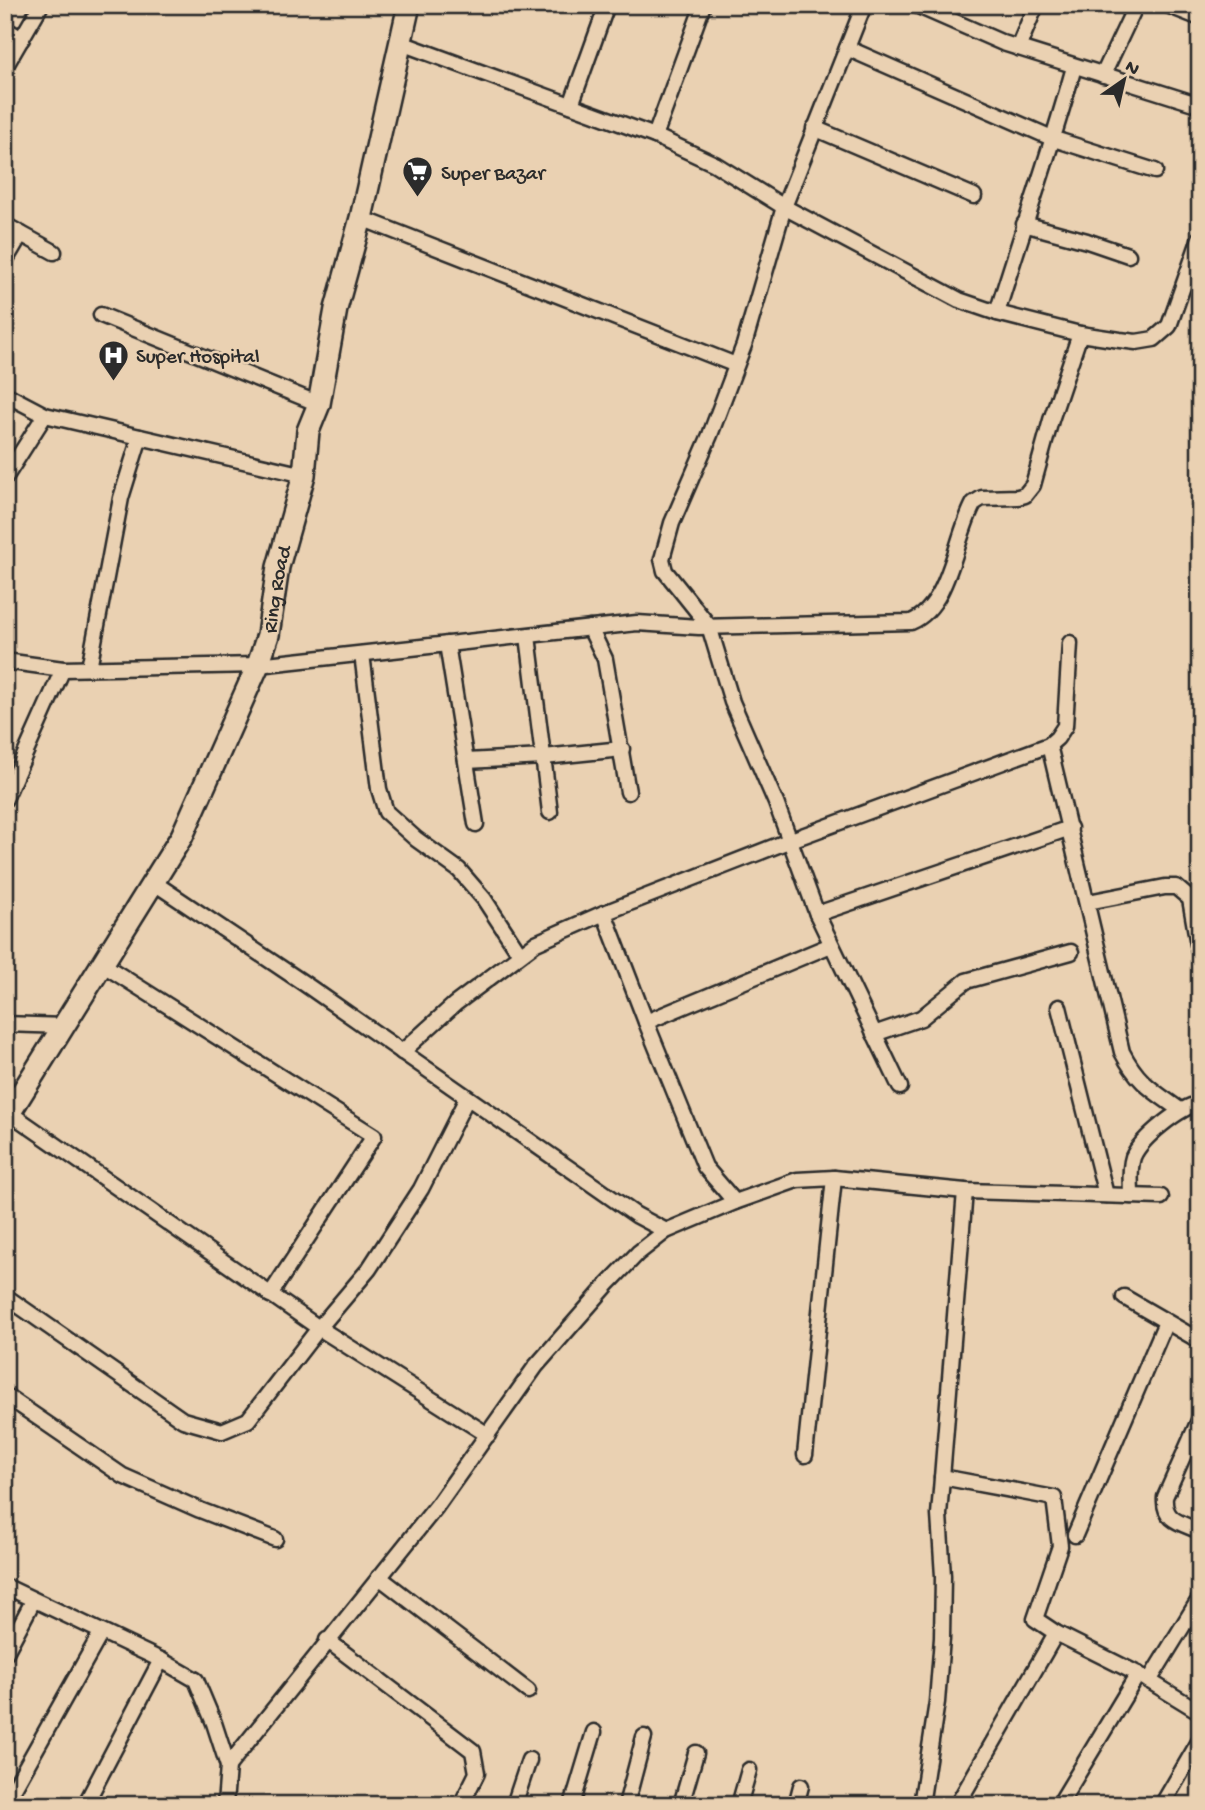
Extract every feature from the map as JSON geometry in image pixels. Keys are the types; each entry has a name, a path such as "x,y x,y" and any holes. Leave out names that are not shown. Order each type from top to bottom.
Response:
{"main road":[{"name":"Ring Road","path":"8,1117 188,824 258,665 268,635 278,567 303,475 308,431 319,404 336,309 361,218 409,5"}],"street":[{"path":"5,67 41,5"},
{"path":"572,105 607,5"},
{"path":"655,136 703,5"},
{"path":"864,5 784,207 736,365 710,435 672,523 662,559 665,571 709,626 732,702 791,839 817,914 901,1087"},
{"path":"916,5 1018,48 1200,105"},
{"path":"1018,48 1036,5"},
{"path":"1103,75 1136,5"},
{"path":"1167,5 1200,18"},
{"path":"5,29 22,39"},
{"path":"401,43 655,136 715,164 784,207 959,300 997,313 1080,334 1136,342 1154,339 1163,332 1169,326 1200,239"},
{"path":"847,48 1054,139 1155,171"},
{"path":"997,313 1054,139 1074,67"},
{"path":"814,128 974,196"},
{"path":"361,218 736,365"},
{"path":"1024,224 1128,255"},
{"path":"5,225 54,252"},
{"path":"5,261 21,234"},
{"path":"101,315 319,404"},
{"path":"5,661 63,668 258,665 636,624 709,626 911,622 917,620 929,608 939,594 974,503 992,496 1025,495 1033,485 1051,420 1080,334"},
{"path":"5,394 45,415 303,475"},
{"path":"5,478 45,415"},
{"path":"89,668 119,509 139,437"},
{"path":"590,628 605,659 628,792"},
{"path":"528,636 550,812"},
{"path":"402,1052 455,1004 536,943 791,839 1049,745 1065,726 1070,643"},
{"path":"447,644 476,824"},
{"path":"362,654 379,789 386,812 416,839 459,870 520,954"},
{"path":"5,799 63,668"},
{"path":"1049,745 1122,1052 1142,1082 1180,1110"},
{"path":"467,761 622,749"},
{"path":"817,914 1070,828"},
{"path":"153,882 636,1214 666,1231"},
{"path":"1088,902 1176,887 1190,899 1200,956"},
{"path":"604,913 705,1167 735,1202"},
{"path":"646,1022 831,945"},
{"path":"874,1034 921,1018 967,981 1071,952"},
{"path":"102,964 374,1136 270,1295"},
{"path":"1059,1007 1105,1195"},
{"path":"5,1024 64,1026"},
{"path":"5,1296 183,1420 222,1430 248,1420 319,1328 369,1269 414,1201 467,1098"},
{"path":"1131,1196 1132,1161 1135,1153 1180,1110 1200,1103"},
{"path":"8,1117 319,1328 488,1434"},
{"path":"805,1455 834,1178"},
{"path":"228,1766 436,1507 536,1366 608,1284 638,1253 666,1231 797,1180 834,1178 965,1191 1161,1197"},
{"path":"921,1805 937,1702 942,1638 943,1576 939,1515 965,1191"},
{"path":"1124,1297 1200,1341"},
{"path":"1075,1535 1166,1322"},
{"path":"5,1395 123,1476 275,1539"},
{"path":"1200,1418 1165,1497 1164,1507 1170,1518 1200,1531"},
{"path":"942,1477 1054,1498 1060,1546 1035,1619 1056,1633 1144,1678 1200,1712"},
{"path":"380,1577 528,1690"},
{"path":"5,1586 161,1660 196,1680 228,1766 225,1805"},
{"path":"1059,1805 1200,1598"},
{"path":"5,1654 33,1601"},
{"path":"6,1804 101,1633"},
{"path":"957,1805 1056,1633"},
{"path":"327,1640 473,1751 477,1773 461,1805"},
{"path":"85,1805 161,1660"},
{"path":"572,1805 594,1732"},
{"path":"626,1805 644,1737"},
{"path":"1162,1805 1200,1740"},
{"path":"681,1805 696,1753"},
{"path":"514,1805 528,1760"},
{"path":"739,1805 749,1770"},
{"path":"796,1805 801,1786"}],"place":[{"name":"Super Bazar","path":"418,199"},
{"name":"Super Hospital","path":"113,382"}]}
